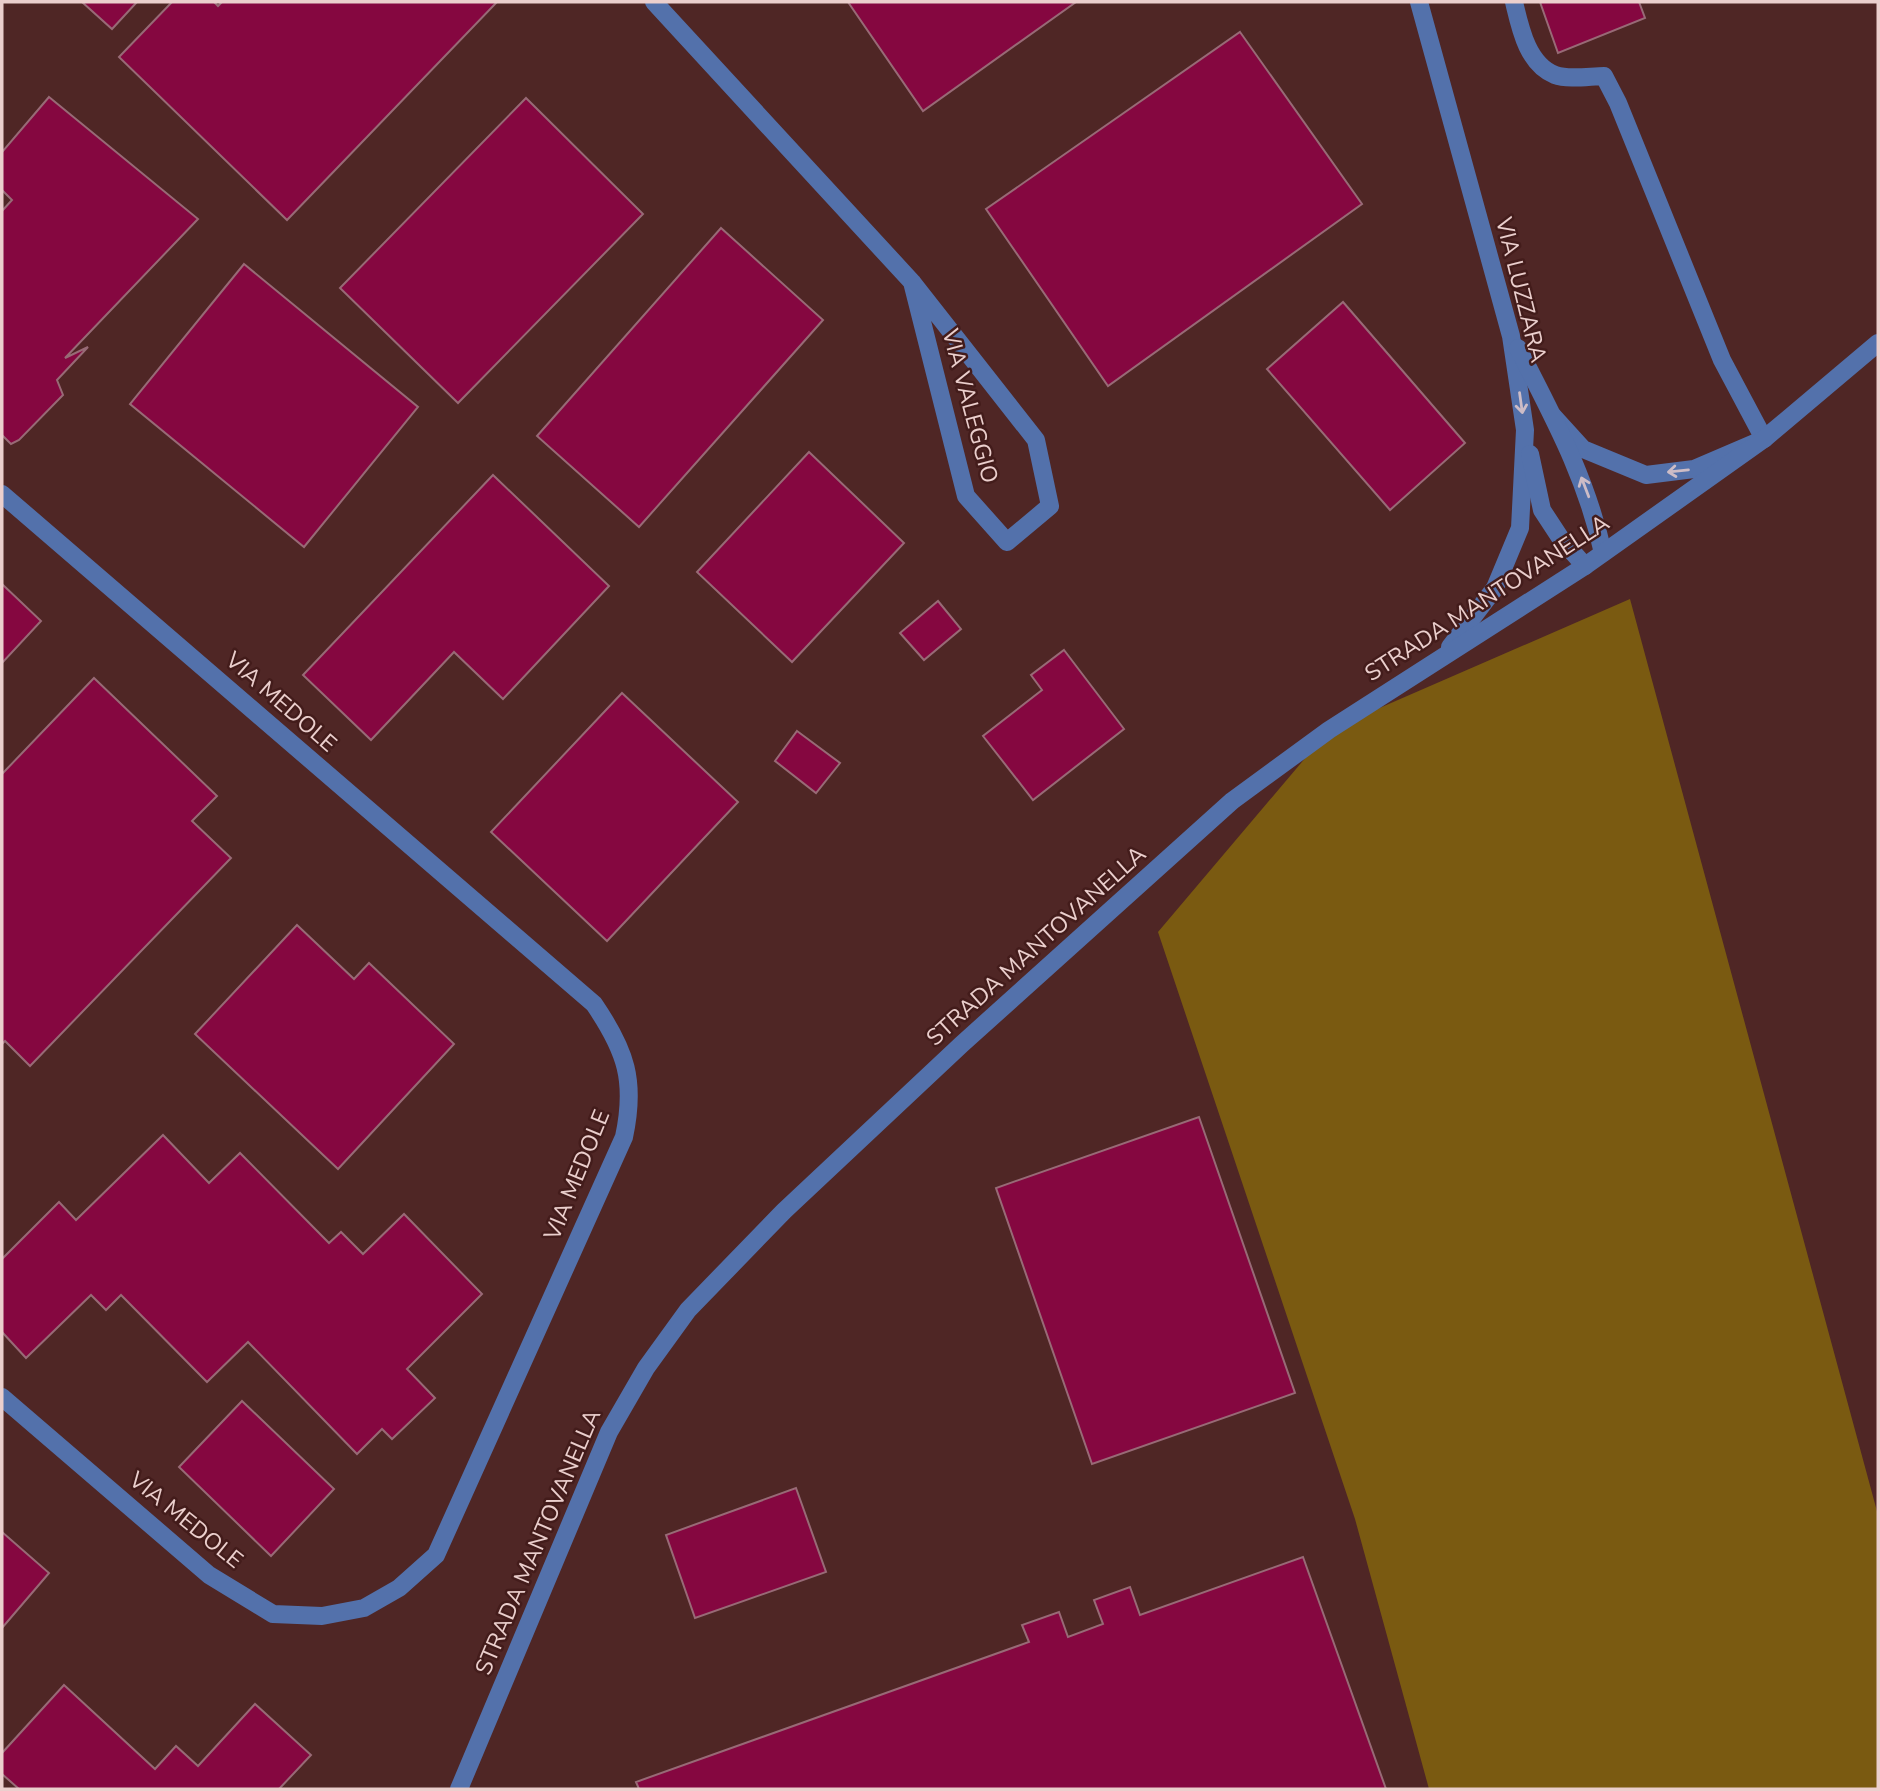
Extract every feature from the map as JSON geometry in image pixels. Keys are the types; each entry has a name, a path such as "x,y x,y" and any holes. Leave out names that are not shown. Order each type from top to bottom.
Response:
{"street":[{"name":"VIA VALEGGIO","path":"654,2 912,282 1036,440 1051,506 1007,542 966,496 912,282"},
{"name":"VIA LUZZARA","path":"1419,2 1511,335 1525,430 1520,528 1495,588 1441,658"},
{"path":"1514,2 1522,35 1537,62 1556,76 1604,76 1618,103 1722,360 1764,439 1693,469 1646,475 1583,449 1553,416"},
{"path":"1511,335 1553,416 1592,506 1603,553"},
{"name":"STRADA MANTOVANELLA","path":"459,1789 609,1432 646,1368 688,1310 784,1211 962,1044 1232,801 1329,730 1585,566 1764,439 1878,343"},
{"path":"1525,430 1542,510 1561,539 1585,566"},
{"name":"VIA MEDOLE","path":"2,494 594,1004 616,1036 629,1073 631,1106 624,1137 436,1555 399,1588 364,1608 322,1616 274,1614 209,1575 2,1397"}],"shaded area":[{"path":"1630,599 1878,1515 1878,1789 1429,1789 1355,1519 1158,932 1329,730"}],"building":[{"path":"82,2 137,2 112,29"},
{"path":"172,2 214,2 218,6 222,2 497,2 287,220 119,57"},
{"path":"848,2 1076,2 923,111"},
{"path":"1540,2 1639,2 1645,18 1558,53"},
{"path":"1240,32 1362,204 1108,386 986,209"},
{"path":"49,97 198,219 65,358 88,347 57,380 63,395 19,440 11,444 2,435 2,211 12,200 2,190 2,152"},
{"path":"526,98 643,214 458,403 340,288"},
{"path":"721,228 823,320 639,527 537,436"},
{"path":"244,264 418,407 304,547 130,404"},
{"path":"1343,302 1465,443 1390,510 1267,369"},
{"path":"809,452 904,543 792,662 697,572"},
{"path":"493,475 609,586 503,699 454,652 371,740 303,675"},
{"path":"2,584 41,621 2,663"},
{"path":"938,601 961,629 924,660 900,633"},
{"path":"1064,650 1124,729 1033,800 983,736 1042,690 1031,675"},
{"path":"94,678 217,796 192,821 231,858 30,1066 5,1041 2,1044 2,774"},
{"path":"622,693 738,802 607,941 491,832"},
{"path":"797,731 840,763 816,793 775,761"},
{"path":"297,925 354,979 369,963 454,1044 338,1169 195,1034"},
{"path":"1199,1117 1295,1393 1092,1464 996,1188"},
{"path":"163,1135 209,1183 240,1153 329,1243 341,1232 363,1254 404,1214 482,1294 407,1369 435,1398 392,1439 382,1429 357,1454 248,1342 207,1382 121,1295 106,1310 91,1295 26,1358 2,1332 2,1259 59,1202 76,1220"},
{"path":"242,1401 334,1489 271,1556 179,1467"},
{"path":"796,1488 826,1572 695,1618 666,1535"},
{"path":"2,1532 49,1573 2,1628"},
{"path":"1303,1557 1386,1789 639,1789 636,1782 1029,1642 1022,1625 1059,1612 1068,1637 1103,1624 1094,1600 1130,1587 1140,1615"},
{"path":"64,1685 155,1769 176,1746 198,1766 255,1704 311,1755 279,1789 19,1789 2,1774 2,1753"}]}
